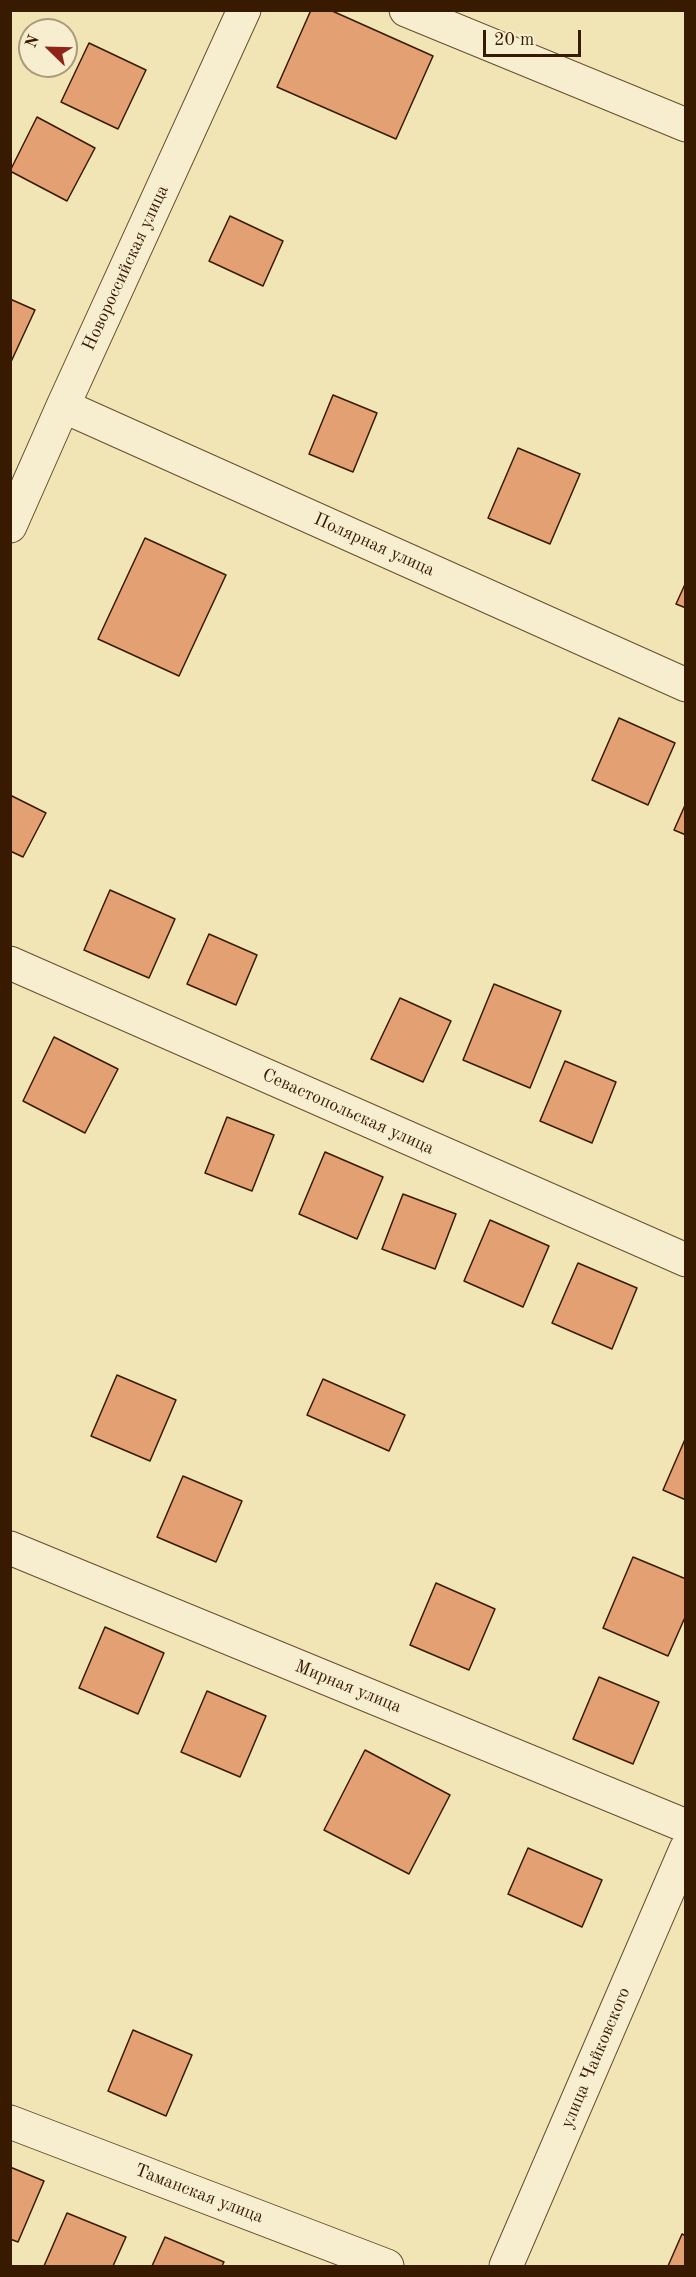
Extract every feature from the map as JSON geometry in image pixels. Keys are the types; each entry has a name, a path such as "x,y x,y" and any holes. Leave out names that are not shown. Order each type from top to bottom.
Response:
{"street":[{"name":"Новороссийская улица","path":"10,526 244,10"},
{"path":"406,10 686,125"},
{"name":"Полярная улица","path":"63,406 686,685"},
{"name":"Севастопольская улица","path":"10,963 686,1260"},
{"name":"Мирная улица","path":"10,1548 686,1826"},
{"name":"улица Чайковского","path":"506,2266 686,1849"},
{"name":"Таманская улица","path":"10,2122 387,2266"}],"building":[{"path":"311,10 330,10 433,56 396,139 277,87"},
{"path":"89,43 146,70 118,129 61,102 72,78 78,78 78,66"},
{"path":"37,117 95,148 67,201 10,171"},
{"path":"230,216 283,241 263,286 209,261"},
{"path":"10,299 35,310 10,364"},
{"path":"333,395 377,413 353,472 309,454"},
{"path":"518,448 580,474 550,544 488,518"},
{"path":"145,538 226,575 179,676 98,639"},
{"path":"686,582 686,608 676,604"},
{"path":"619,718 675,743 648,805 592,780"},
{"path":"10,795 46,813 23,857 10,851"},
{"path":"686,803 686,835 674,830"},
{"path":"110,890 175,919 149,978 84,950"},
{"path":"209,934 257,955 236,1005 187,984"},
{"path":"494,984 561,1011 530,1088 463,1060"},
{"path":"400,998 451,1021 423,1082 371,1059"},
{"path":"54,1037 118,1069 85,1133 23,1101"},
{"path":"565,1061 616,1082 592,1143 540,1121"},
{"path":"227,1117 274,1135 252,1191 205,1173"},
{"path":"325,1152 383,1177 357,1239 299,1214"},
{"path":"403,1194 456,1214 435,1269 382,1249"},
{"path":"490,1220 549,1246 523,1307 464,1281"},
{"path":"578,1263 637,1288 612,1349 552,1323"},
{"path":"117,1375 176,1400 150,1461 91,1436"},
{"path":"323,1379 405,1415 389,1451 307,1415"},
{"path":"686,1437 686,1500 663,1490"},
{"path":"183,1476 242,1501 216,1562 157,1537"},
{"path":"633,1557 686,1579 686,1615 668,1656 603,1628"},
{"path":"436,1583 495,1609 469,1670 410,1645"},
{"path":"105,1627 164,1653 138,1714 79,1688"},
{"path":"599,1677 659,1702 633,1764 573,1739"},
{"path":"207,1691 266,1716 240,1777 181,1752"},
{"path":"365,1750 450,1795 409,1874 324,1830"},
{"path":"528,1848 602,1880 582,1927 508,1894"},
{"path":"133,2030 192,2055 166,2116 108,2091"},
{"path":"10,2167 44,2181 18,2242 10,2239"},
{"path":"67,2213 126,2237 113,2266 44,2266"},
{"path":"682,2234 686,2236 686,2266 668,2266"},
{"path":"165,2237 224,2262 222,2266 152,2266"}]}
